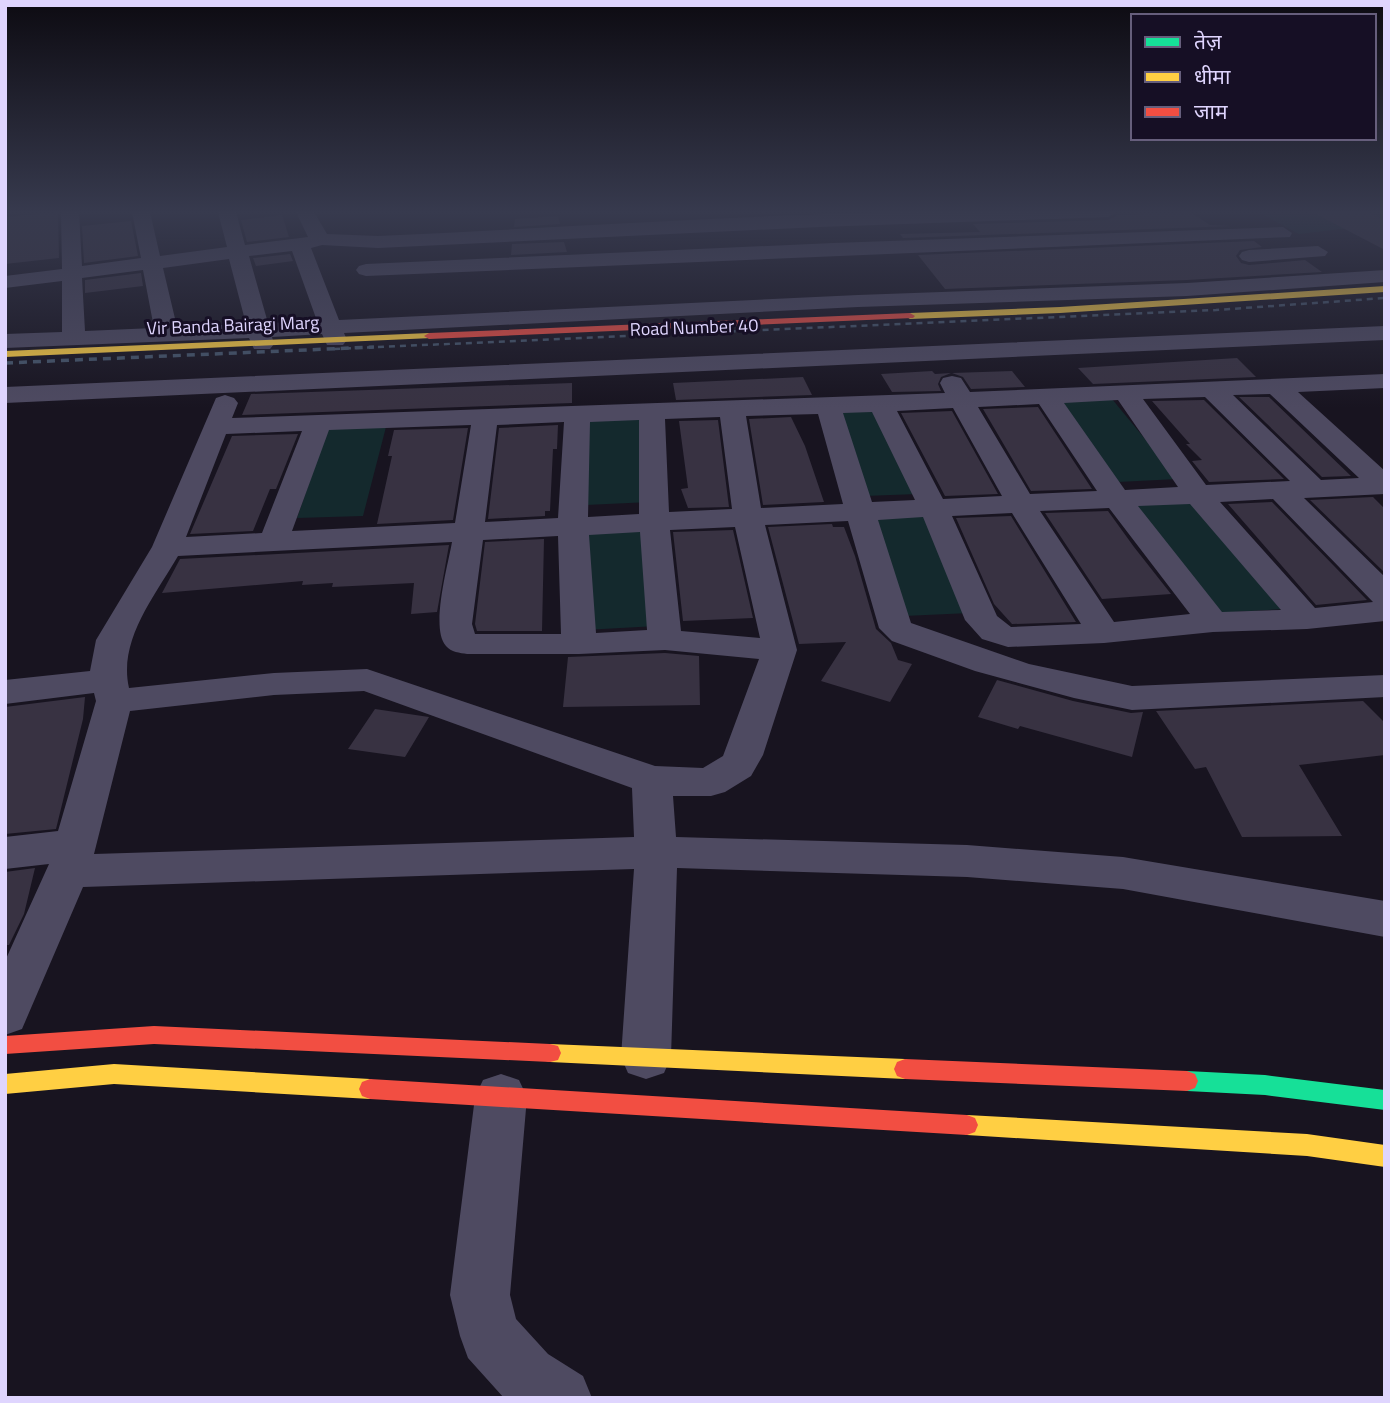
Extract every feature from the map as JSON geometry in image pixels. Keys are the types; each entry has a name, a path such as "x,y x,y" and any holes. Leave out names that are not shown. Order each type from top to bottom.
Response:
{"street":[{"path":"5,282 38,277"},
{"path":"71,277 74,339"},
{"path":"154,277 167,335"},
{"path":"5,1014 71,858 112,690 107,669 113,640 167,547 217,426 250,356 239,277"},
{"path":"318,277 333,334"},
{"path":"846,277 849,285"},
{"path":"5,395 250,356 333,334 849,285 1178,296 1380,281"},
{"name":"Vir Banda Bairagi Marg","path":"333,334 1060,310 1178,296"},
{"path":"5,341 167,335 250,356 701,356 929,346 1385,333"},
{"path":"929,346 1021,504 1104,633"},
{"name":"Vir Banda Bairagi Marg","path":"5,354 250,356"},
{"path":"217,426 828,406 1385,382"},
{"path":"1276,386 1384,485"},
{"path":"1212,389 1314,489"},
{"path":"1126,394 1199,496 1307,619"},
{"path":"1046,397 1116,498 1213,622"},
{"path":"881,404 933,507 974,604 982,620 994,632 1008,637 1104,633 1213,622 1307,619 1385,611"},
{"path":"828,406 896,628 913,638 995,664 1132,698 1385,686"},
{"path":"5,692 367,680 652,780 711,782 737,766 744,755 780,650 748,517 733,409"},
{"path":"652,411 654,521 665,640"},
{"path":"578,415 573,526 579,644"},
{"path":"485,418 456,624 460,641 467,644 579,644 665,640 780,650"},
{"path":"273,543 318,424"},
{"path":"167,547 1384,485"},
{"path":"1281,491 1385,596"},
{"path":"646,1057 656,852 652,780"},
{"path":"5,853 71,858 656,852 1047,865 1123,873 1385,919"},
{"path":"5,1045 154,1035 1265,1085 1385,1100"},
{"path":"5,1084 114,1074 1307,1145 1385,1156"},
{"path":"501,1097 480,1295 490,1336 526,1376 561,1398"}],"green space":[{"path":"1112,399 1178,479 1118,482 1058,400"},
{"path":"877,410 918,494 864,496 837,412"},
{"path":"641,417 650,502 586,505 584,419"},
{"path":"386,427 363,516 297,518 328,429"},
{"path":"1196,500 1285,609 1215,613 1134,503"},
{"path":"925,514 970,613 904,616 867,517"},
{"path":"647,525 657,626 584,630 582,528"}],"building":[{"path":"142,277 143,286 85,293 85,280"},
{"path":"936,277 1230,277 1187,280 945,289"},
{"path":"1237,358 1256,377 1093,384 1078,368"},
{"path":"932,371 935,374 951,373 941,377 938,384 941,391 892,392 881,374"},
{"path":"1012,371 1025,387 971,389 963,377 952,373"},
{"path":"803,377 812,395 676,400 673,383"},
{"path":"572,383 572,403 242,415 251,394"},
{"path":"1239,397 1269,397 1351,476 1322,477"},
{"path":"1204,400 1284,479 1209,482 1192,461 1202,460 1152,401"},
{"path":"1038,407 1092,489 1031,491 983,409"},
{"path":"952,411 998,494 945,496 901,413"},
{"path":"791,417 805,446 824,502 763,505 749,419"},
{"path":"718,420 729,507 688,508 681,489 688,488 679,421"},
{"path":"558,425 557,449 553,449 550,511 545,511 545,516 488,519 499,428"},
{"path":"468,428 453,520 377,524 392,456 388,456 394,430"},
{"path":"298,434 276,489 270,489 253,531 190,534 232,436"},
{"path":"1373,497 1385,509 1385,573 1310,500"},
{"path":"1272,502 1367,600 1316,605 1228,504"},
{"path":"1108,511 1171,594 1102,599 1045,513"},
{"path":"1011,516 1076,622 1012,624 994,604 956,518"},
{"path":"832,524 833,527 844,527 876,629 891,643 898,660 912,664 890,702 821,681 846,642 799,644 768,527"},
{"path":"733,530 753,618 683,621 673,532"},
{"path":"544,539 542,631 477,631 475,624 485,542"},
{"path":"449,545 437,612 411,614 414,583 332,587 333,583 302,585 303,581 162,593 180,559"},
{"path":"665,653 699,656 700,705 563,707 568,657"},
{"path":"997,680 1073,701 1131,713 1143,712 1132,757 978,717"},
{"path":"85,697 83,719 56,829 5,834 5,707"},
{"path":"1363,701 1385,723 1385,755 1299,765 1342,836 1242,837 1206,767 1195,769 1156,711"},
{"path":"375,709 429,717 405,757 348,749"},
{"path":"35,868 24,914 9,945 5,945 5,872"}],"railway":[{"path":"334,349 1216,310 1385,298"},
{"path":"5,363 374,347"}],"traffic: fast":[{"path":"1187,1081 1265,1085 1385,1100"}],"traffic: slow":[{"path":"910,316 1060,310 1385,289"},
{"path":"5,354 429,336"},
{"path":"550,1053 905,1069"},
{"path":"5,1084 114,1074 370,1089"},
{"path":"967,1125 1307,1145 1385,1156"}],"traffic: jam":[{"path":"429,336 910,316"},
{"path":"5,1045 154,1035 550,1053"},
{"path":"905,1069 1187,1081"},
{"path":"370,1089 967,1125"}]}
